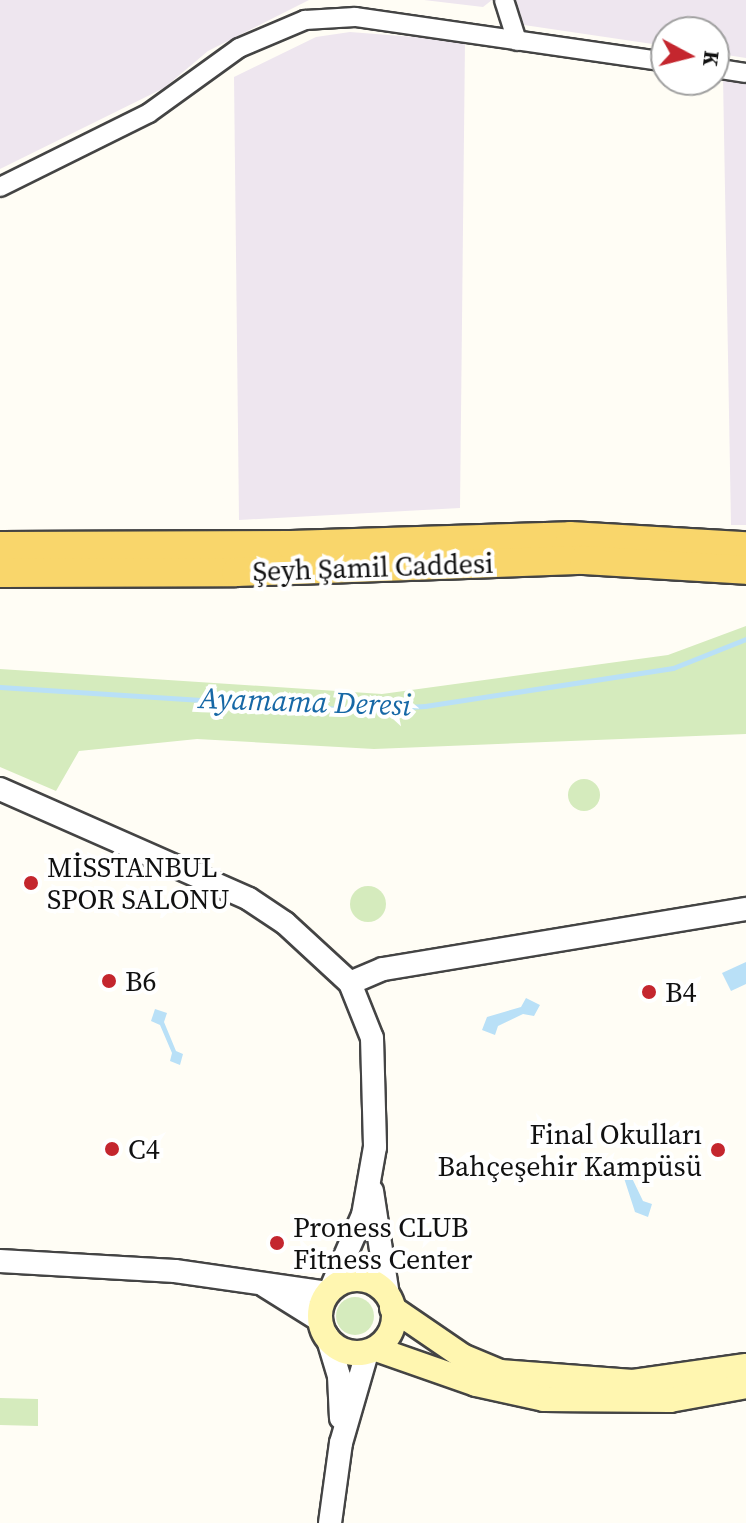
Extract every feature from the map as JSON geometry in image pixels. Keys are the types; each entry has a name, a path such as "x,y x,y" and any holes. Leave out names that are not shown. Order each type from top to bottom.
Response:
{"main road":[{"name":"Şeyh Şamil Caddesi","path":"0,546 261,545 570,536 746,546"},
{"name":"Şeyh Şamil Caddesi","path":"0,573 236,572 584,560 746,570"},
{"path":"746,1366 633,1382 500,1372 462,1356 366,1280 343,1280 330,1290 324,1329 346,1351 372,1351 476,1384 544,1399 670,1400 746,1386"},
{"path":"372,1351 389,1334 390,1302"}],"street":[{"path":"504,0 517,41"},
{"path":"0,187 149,113 239,48 305,20 355,17 650,60"},
{"path":"0,789 249,899 296,933 350,983 372,1038 377,1080 370,1180 363,1215 330,1290 285,1284 265,1286 175,1271 0,1261"},
{"path":"350,983 383,969 653,929 746,909"},
{"path":"370,1180 390,1302"},
{"path":"265,1286 324,1329 339,1376 341,1443 330,1523"},
{"path":"341,1443 372,1351"}],"shaded area":[{"path":"0,0 309,0 208,51 164,88 0,169"},
{"path":"424,0 492,0 483,7"},
{"path":"516,0 746,0 746,58 730,56 730,16 650,16 650,44 524,25"},
{"path":"350,32 465,41 460,508 239,520 234,77 316,37"},
{"path":"730,78 746,80 746,525 731,525 723,96 730,96"}],"green space":[{"path":"746,626 746,734 374,749 197,739 79,751 56,791 0,767 0,669 382,694 668,655"},
{"path":"584,779 596,783 600,795 596,807 584,811 572,807 568,795 572,783"},
{"path":"368,886 380,892 386,904 380,916 368,922 356,916 350,904 356,892"},
{"path":"355,1297 368,1303 374,1316 368,1329 355,1335 342,1329 336,1316 342,1303"},
{"path":"0,1398 38,1399 38,1426 0,1425"}],"water":[{"path":"746,962 746,984 731,991 722,973"},
{"path":"526,998 540,1005 534,1016 523,1014 498,1026 495,1035 482,1030 487,1017 521,1007"},
{"path":"155,1009 167,1013 164,1022 176,1051 183,1054 180,1065 170,1061 172,1053 160,1025 151,1021"},
{"path":"622,1160 633,1165 631,1176 643,1201 652,1204 648,1217 635,1212 624,1178 615,1173"}],"waterway":[{"name":"Ayamama Deresi","path":"0,687 360,710 425,706 673,668 746,639"}],"place":[{"name":"MİSSTANBUL SPOR SALONU","path":"31,883"},
{"name":"B6","path":"109,981"},
{"name":"B4","path":"649,992"},
{"name":"C4","path":"112,1149"},
{"name":"Final Okulları Bahçeşehir Kampüsü","path":"718,1150"},
{"name":"Proness CLUB Fitness Center","path":"277,1243"}]}
